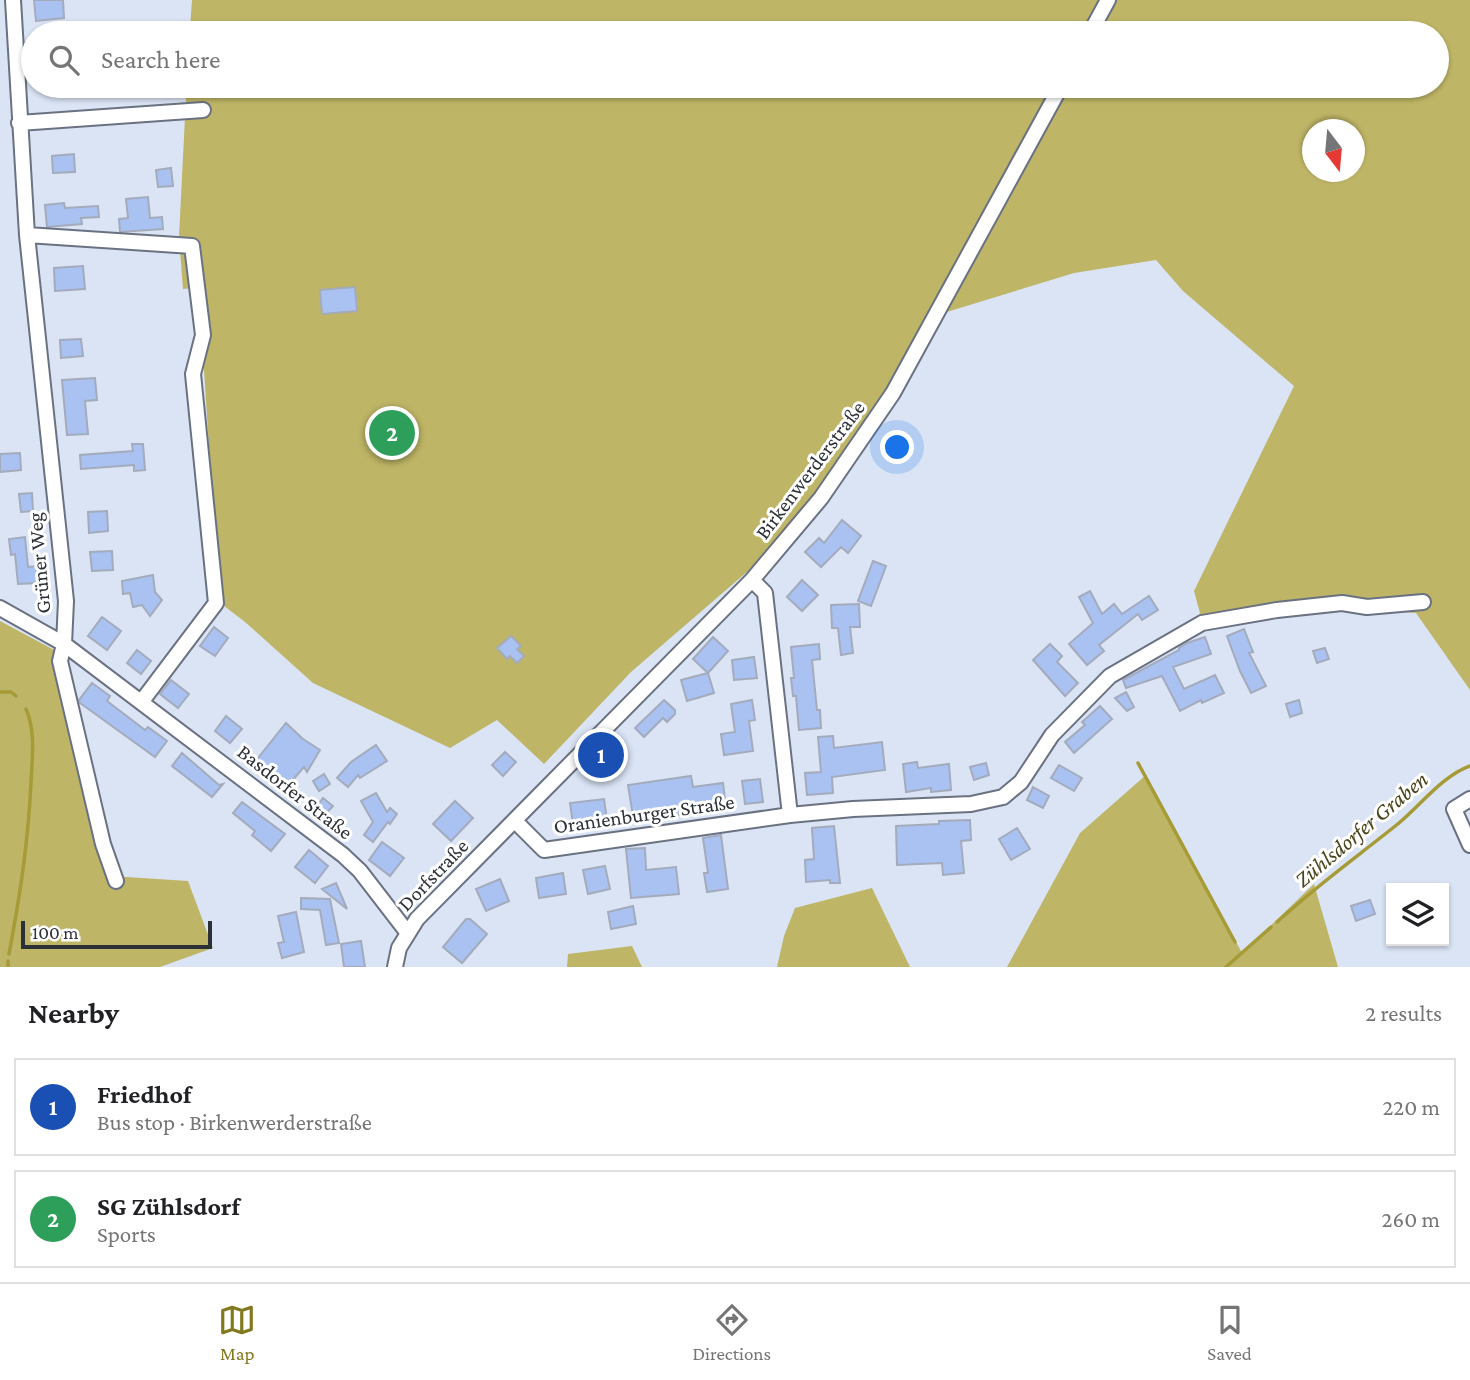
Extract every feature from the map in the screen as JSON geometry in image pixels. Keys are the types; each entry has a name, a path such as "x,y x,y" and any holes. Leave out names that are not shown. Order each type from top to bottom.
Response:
{"street":[{"name":"Grüner Weg","path":"13,0 27,235 66,601 64,644 60,661 103,844 116,881"},
{"path":"1097,21 1108,0"},
{"name":"Birkenwerderstraße","path":"515,821 752,580 821,498 893,393 1054,98"},
{"path":"19,123 203,110"},
{"path":"27,235 192,246 203,335 193,374 216,603 142,701"},
{"path":"752,580 765,593 790,815"},
{"name":"Oranienburger Straße","path":"515,821 544,850 790,815 853,809 971,804 1003,797 1021,782 1052,735 1110,676 1202,623 1277,610 1342,603 1367,607 1423,602"},
{"name":"Basdorfer Straße","path":"0,608 64,644 343,855 360,871 407,932"},
{"path":"1470,799 1454,809 1470,845"},
{"name":"Dorfstraße","path":"395,967 399,948 407,932 515,821"}],"shaded area":[{"path":"192,0 1470,0 1470,690 1416,613 1342,608 1190,626 1200,613 1194,591 1294,386 1183,291 1156,260 1074,273 927,318 852,446 821,488 755,565 631,672 544,764 497,720 450,748 313,683 219,602 204,370 193,288 183,289 179,237 186,98 1449,98 1449,21 190,21"},
{"path":"0,621 56,651 111,876 188,881 213,948 160,967 0,967"},
{"path":"1146,775 1242,953 1314,884 1338,967 1007,967 1080,833"},
{"path":"872,888 910,967 777,967 784,936 795,908"},
{"path":"632,946 642,967 567,967 568,954"}],"building":[{"path":"34,0 63,0 64,18 36,21"},
{"path":"74,154 75,172 53,173 52,156"},
{"path":"171,168 173,186 158,187 156,170"},
{"path":"148,197 150,218 162,217 163,229 120,232 119,219 128,218 126,199"},
{"path":"64,203 65,208 98,206 99,217 81,218 82,224 47,227 45,205"},
{"path":"83,266 85,289 55,291 54,268"},
{"path":"355,287 357,311 322,314 320,290"},
{"path":"81,339 83,356 61,358 60,340"},
{"path":"95,378 97,400 85,401 88,434 67,435 62,380"},
{"path":"132,444 143,444 145,470 134,471 134,465 81,469 80,455 133,451"},
{"path":"20,453 21,470 0,472 0,454"},
{"path":"32,493 33,511 21,512 19,494"},
{"path":"107,511 108,531 89,533 88,512"},
{"path":"842,520 861,536 848,553 841,547 821,567 805,552 819,538 824,543"},
{"path":"25,537 28,567 37,566 39,583 18,584 15,554 11,555 9,539"},
{"path":"112,551 113,570 92,571 90,552"},
{"path":"873,561 886,566 871,606 858,601"},
{"path":"153,575 155,592 162,600 150,616 142,605 133,607 130,593 123,594 122,581"},
{"path":"802,580 818,595 802,611 787,597"},
{"path":"1090,591 1102,614 1114,604 1122,614 1149,596 1158,610 1142,620 1138,614 1099,645 1104,651 1087,665 1069,644 1093,623 1079,597"},
{"path":"859,604 860,627 850,627 853,653 841,655 838,628 832,628 831,605"},
{"path":"102,617 121,631 107,650 88,636"},
{"path":"214,627 228,638 215,656 200,646"},
{"path":"1244,629 1253,652 1249,653 1266,686 1251,693 1227,636"},
{"path":"511,636 521,646 517,649 524,656 517,663 510,656 507,659 497,648"},
{"path":"713,637 728,651 708,673 693,659"},
{"path":"1205,637 1211,654 1173,667 1184,689 1215,675 1224,693 1202,703 1201,700 1180,711 1162,676 1126,688 1123,680 1187,643"},
{"path":"819,644 820,659 812,660 821,728 799,730 796,696 793,696 791,678 794,678 791,647"},
{"path":"1050,644 1062,656 1057,662 1078,683 1065,696 1033,660"},
{"path":"1325,648 1329,659 1317,663 1313,651"},
{"path":"137,650 151,661 141,674 127,663"},
{"path":"754,657 757,678 734,680 732,660"},
{"path":"708,673 714,693 687,701 681,680"},
{"path":"171,680 189,694 178,708 160,694"},
{"path":"92,683 110,696 107,701 145,730 148,727 167,741 155,757 80,703 79,700"},
{"path":"1126,692 1134,707 1127,711 1115,698"},
{"path":"664,700 675,710 675,714 667,722 663,718 644,737 635,728"},
{"path":"752,700 755,720 749,721 753,751 724,755 721,734 735,732 731,704"},
{"path":"1299,700 1302,713 1290,717 1286,704"},
{"path":"1100,706 1112,719 1074,753 1065,742 1085,725 1082,722"},
{"path":"226,716 242,729 230,743 215,731"},
{"path":"286,723 320,750 307,772 304,767 284,790 271,779 273,777 254,763"},
{"path":"833,736 834,748 882,742 885,770 832,777 833,793 807,795 805,773 821,772 818,737"},
{"path":"376,745 387,761 360,778 358,775 348,787 337,778 351,762"},
{"path":"505,752 516,762 503,776 492,765"},
{"path":"182,753 219,785 223,784 212,797 172,766"},
{"path":"917,762 918,768 949,764 951,790 931,792 931,788 906,792 903,764"},
{"path":"986,763 989,775 974,780 970,767"},
{"path":"1059,765 1082,778 1074,791 1051,778"},
{"path":"324,774 330,784 319,791 313,781"},
{"path":"691,776 693,787 723,783 726,808 634,822 628,785"},
{"path":"760,779 763,802 745,804 742,781"},
{"path":"1033,787 1049,796 1043,808 1027,800"},
{"path":"376,793 387,812 390,808 397,814 373,842 364,835 373,822 361,801"},
{"path":"323,798 333,806 321,819 312,813"},
{"path":"604,799 608,827 574,831 570,803"},
{"path":"455,801 473,818 451,841 433,824"},
{"path":"242,802 285,834 271,851 252,835 255,831 233,813"},
{"path":"970,820 971,840 961,841 964,873 943,875 942,863 897,865 896,826"},
{"path":"834,826 840,883 830,883 830,880 806,882 805,860 814,859 812,828"},
{"path":"1017,828 1030,849 1011,860 999,839"},
{"path":"721,835 728,889 707,892 704,873 708,873 703,838"},
{"path":"382,842 404,858 390,876 369,860"},
{"path":"645,848 646,870 676,867 679,894 631,898 626,849"},
{"path":"309,850 328,866 315,883 295,867"},
{"path":"605,866 610,889 588,894 583,870"},
{"path":"563,873 566,894 539,898 536,878"},
{"path":"500,879 509,901 486,911 476,889"},
{"path":"336,883 347,909 322,889"},
{"path":"301,898 330,899 339,943 326,945 320,910 301,909"},
{"path":"1370,900 1375,914 1356,921 1351,906"},
{"path":"633,906 636,924 611,929 608,912"},
{"path":"296,912 304,952 282,958 278,943 284,942 278,916"},
{"path":"466,919 470,919 487,934 462,963 443,947"},
{"path":"361,941 365,967 344,967 341,944"}],"waterway":[{"name":"Zühlsdorfer Graben","path":"0,692 11,692 16,696"},
{"name":"Zühlsdorfer Graben","path":"9,954 30,805 33,745 26,709"},
{"path":"1138,763 1235,942"},
{"name":"Zühlsdorfer Graben","path":"1277,922 1399,823 1441,784 1470,766"},
{"name":"Zühlsdorfer Graben","path":"1226,967 1271,927"},
{"name":"Zühlsdorfer Graben","path":"8,961 8,967"}],"place":[{"name":"SG Zühlsdorf","path":"392,433"},
{"name":"Friedhof","path":"601,755"}]}
